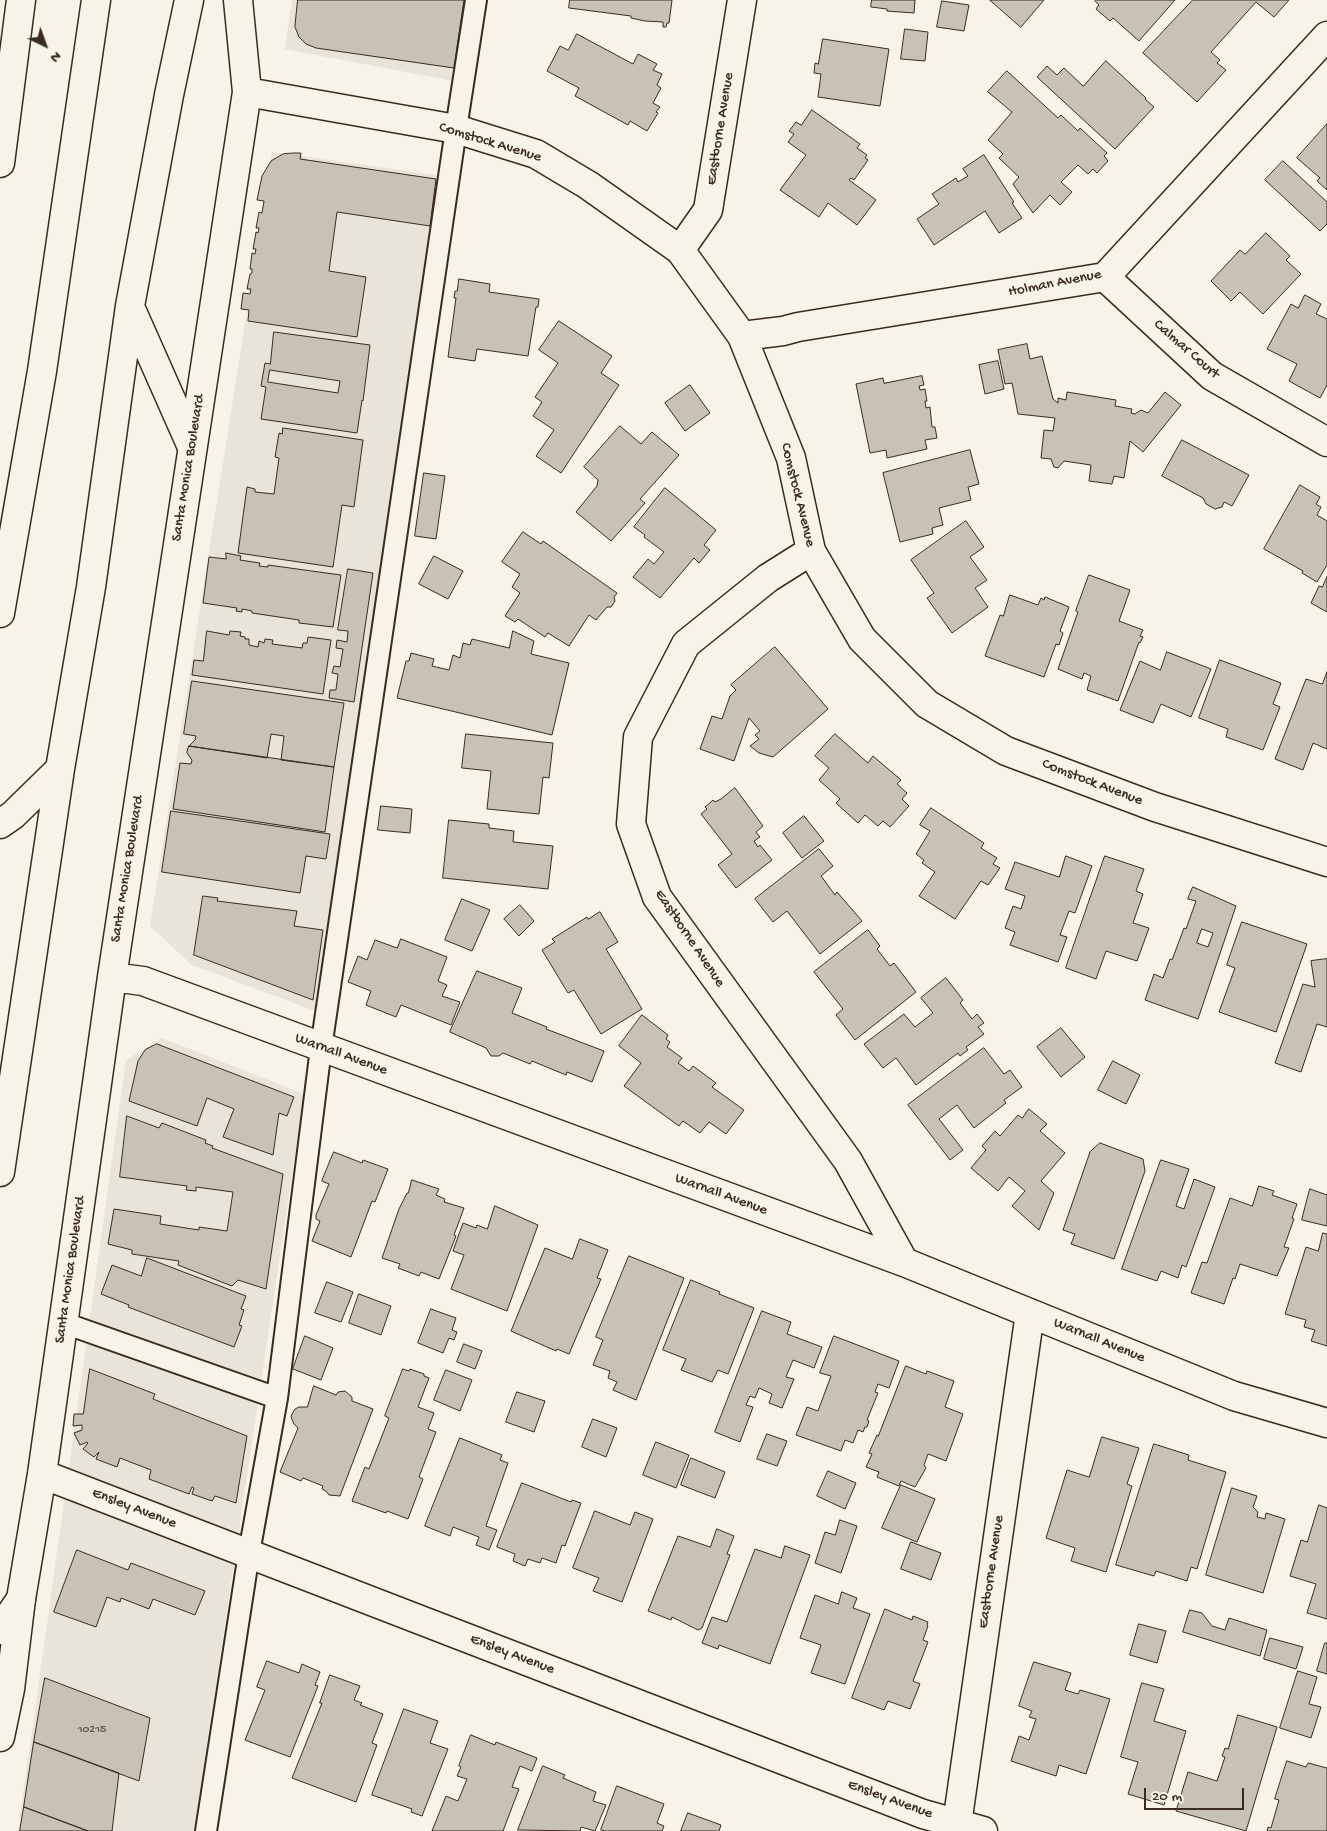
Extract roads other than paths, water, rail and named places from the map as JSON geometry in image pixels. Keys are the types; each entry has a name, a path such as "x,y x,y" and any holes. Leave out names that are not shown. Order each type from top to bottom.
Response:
{"street":[{"path":"0,163 21,0"},
{"path":"0,613 42,370 96,0"},
{"path":"0,1172 60,769 91,587 130,306 189,0"},
{"name":"Santa Monica Boulevard","path":"0,1737 10,1689 21,1599 42,1474 112,977 247,92 238,0"},
{"name":"Eastborne Avenue","path":"680,250 708,210 742,0"},
{"name":"Holman Avenue","path":"742,336 783,331 1105,277 1327,36"},
{"name":"Comstock Avenue","path":"247,92 456,129 536,154 588,184 680,250 742,336 791,458 811,551 862,639 927,704 1006,751 1155,807 1327,862"},
{"name":"Calmar Court","path":"1105,277 1212,376 1327,442"},
{"path":"130,306 192,447"},
{"name":"Eastborne Avenue","path":"811,551 768,578 686,644 638,737 631,824 657,897 848,1161 904,1262"},
{"path":"0,824 13,815 60,769"},
{"name":"Warnall Avenue","path":"112,977 143,982 904,1262 1234,1396 1327,1423"},
{"name":"Eastborne Avenue","path":"956,1827 1030,1313"},
{"name":"Ensley Avenue","path":"42,1474 956,1827 984,1831"},
{"path":"0,1630 21,1599"}],"lane":[{"path":"206,1831 249,1553 278,1398 321,1048 476,0"},
{"path":"64,1323 278,1398"}]}
